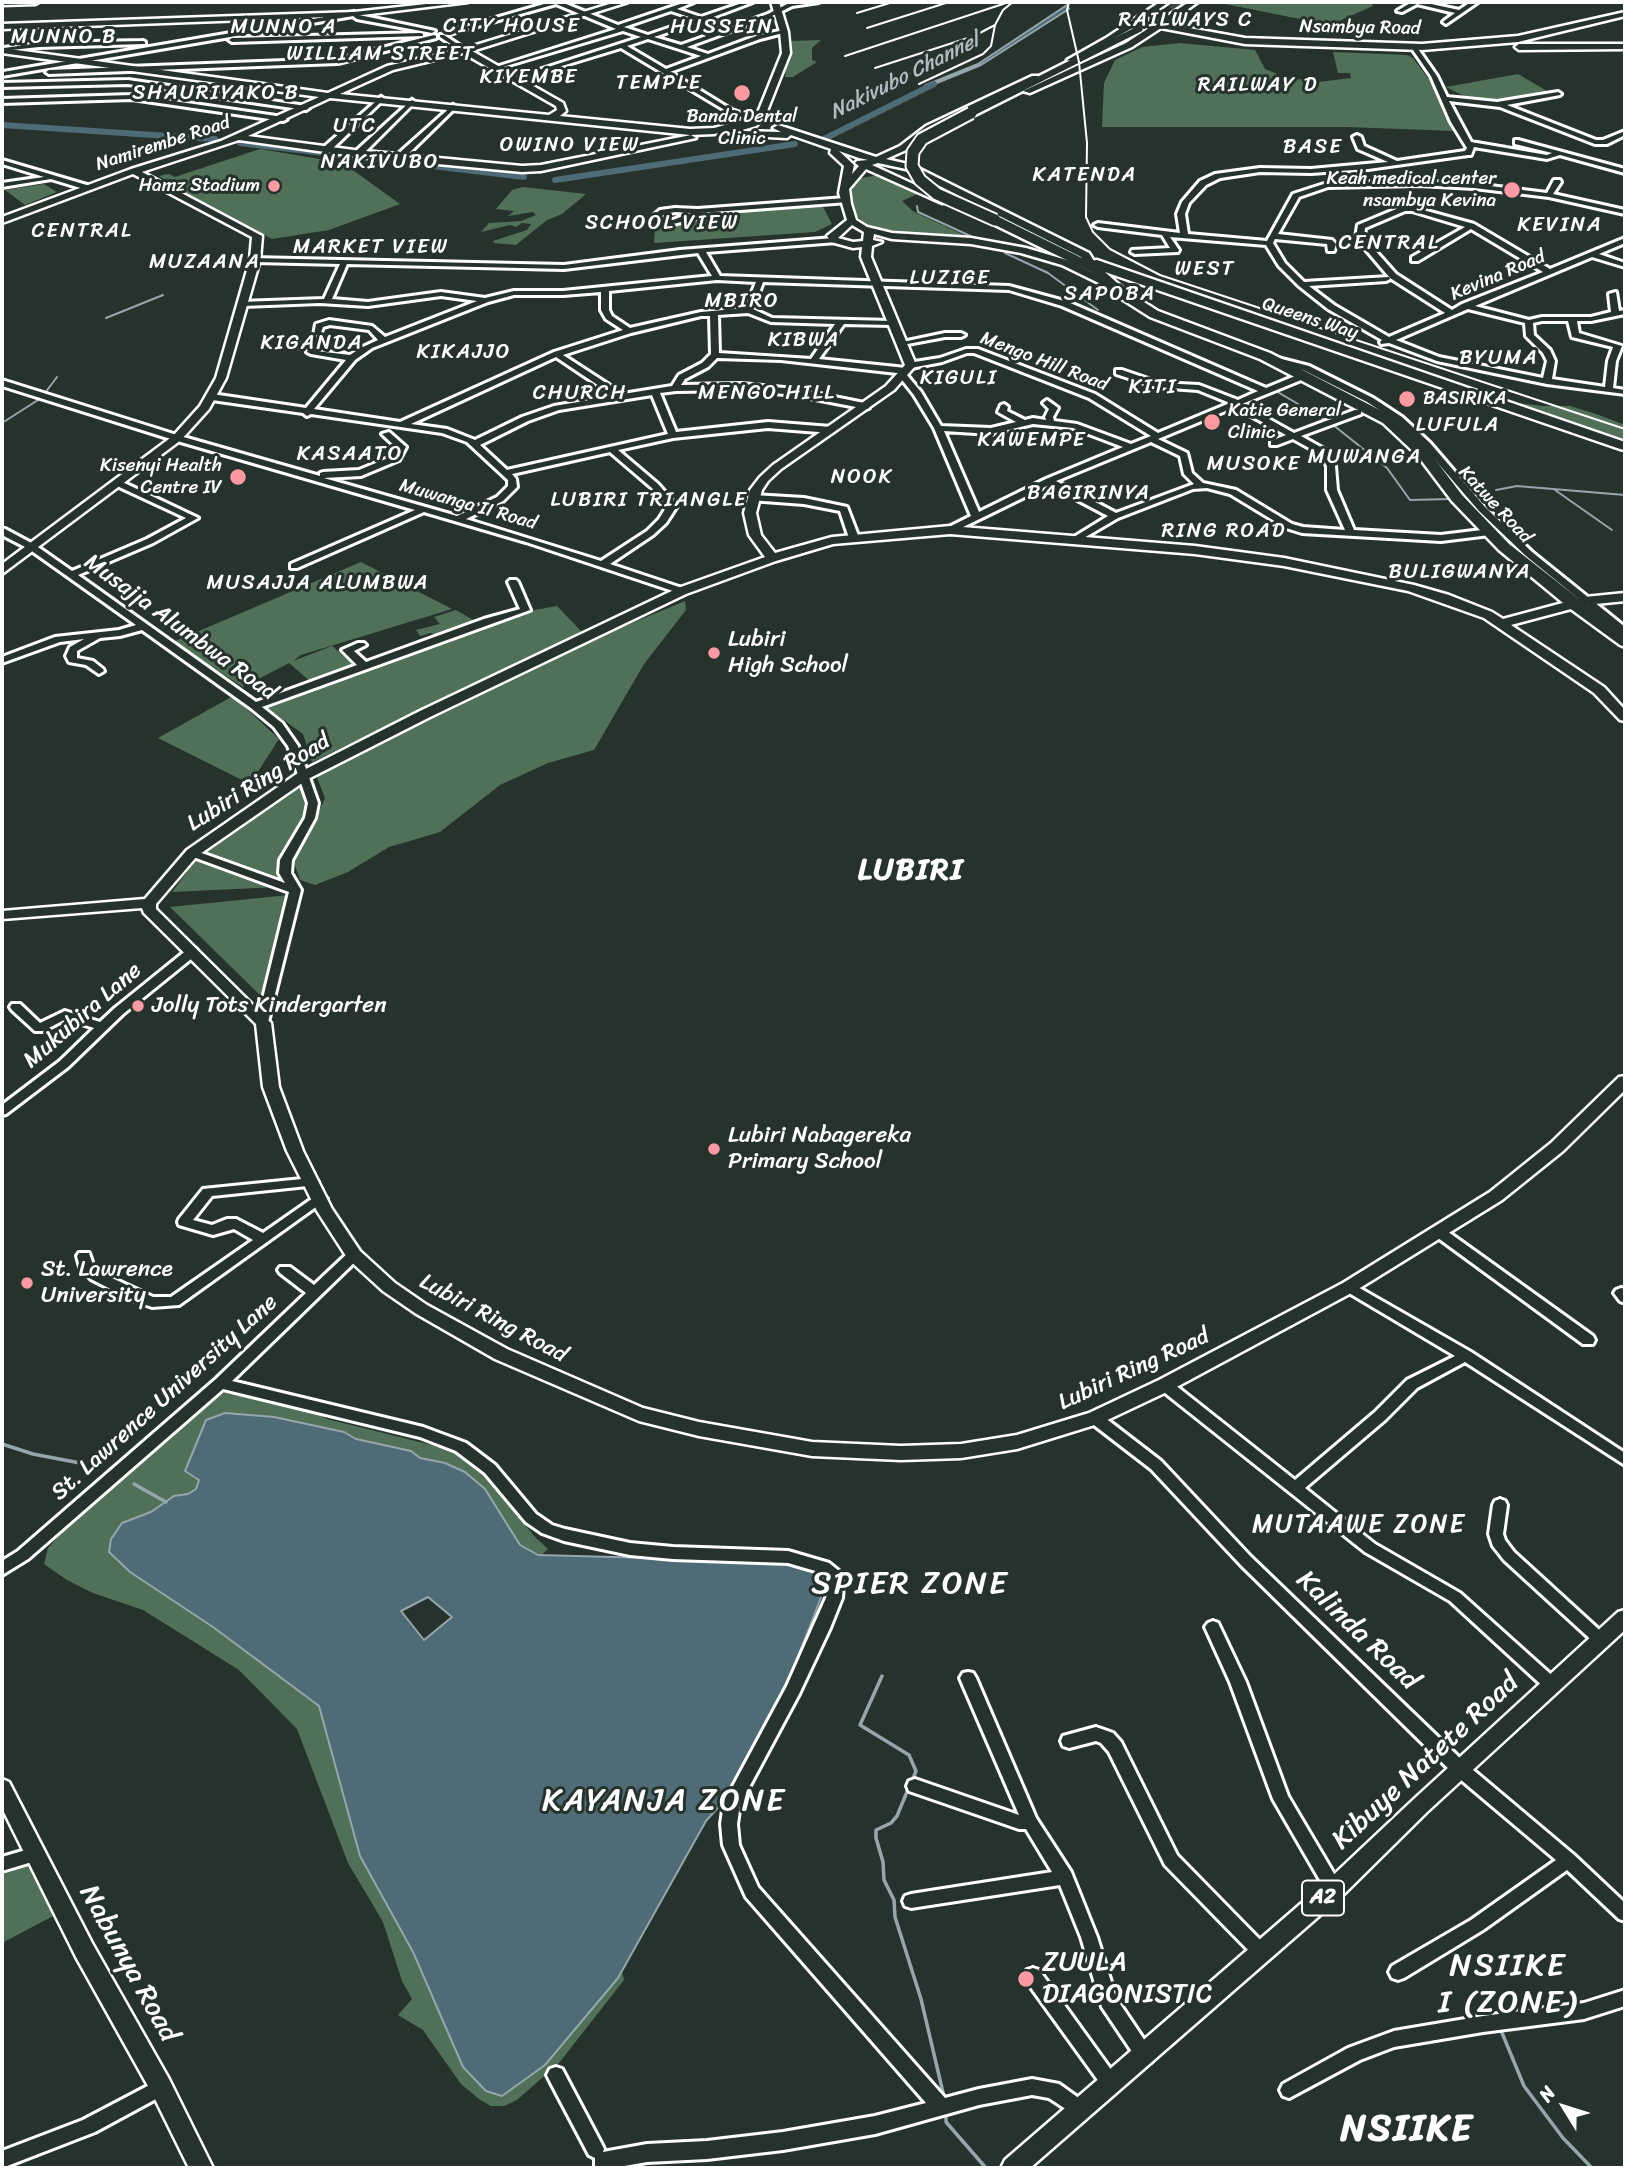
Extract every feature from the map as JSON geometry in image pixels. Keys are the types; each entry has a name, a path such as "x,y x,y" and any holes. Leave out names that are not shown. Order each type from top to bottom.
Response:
{"highway":[{"path":"1088,261 937,194 919,180 912,166 913,152 922,139 1125,43 1145,26"},
{"name":"Katwe Road","path":"1049,245 1094,270 1154,314 1274,359 1303,376 1328,383 1399,428 1459,491 1490,532 1600,618 1625,642"},
{"name":"Queens Way","path":"1088,261 1200,302 1625,446"}],"main road":[{"path":"2,3 35,2"},
{"path":"132,21 281,14 439,2"},
{"path":"2,25 290,17 356,8 464,2"},
{"name":"Namirembe Road","path":"2,220 134,171 239,137 390,68 466,51 624,2"},
{"path":"1145,26 1166,2 1177,5 1194,2"},
{"path":"1145,26 1170,17 1194,2"},
{"path":"716,134 753,120 778,77 785,56 774,6"},
{"path":"1415,49 1487,46 1625,14"},
{"path":"1170,17 1167,23 1175,29"},
{"path":"1145,26 1175,29"},
{"name":"Nsambya Road","path":"1145,26 1175,29 1236,42 1282,46 1415,49 1521,40 1543,46"},
{"path":"753,120 780,32"},
{"name":"Nsambya Road","path":"1487,46 1625,46"},
{"path":"3,50 332,95 673,130 714,131 753,120 834,149 1047,249 1070,256"},
{"path":"466,51 560,105 562,111 552,117"},
{"path":"775,55 785,56"},
{"path":"845,187 865,165 882,162 1059,72"},
{"path":"766,78 778,77"},
{"path":"753,120 787,135 834,149 864,152 908,149"},
{"path":"673,130 681,134 678,139"},
{"path":"239,137 400,158 522,169 716,134 751,132 787,135"},
{"path":"834,149 849,165 845,200 852,220 869,231 988,244 1032,252 1066,263 1111,285"},
{"name":"Queens Way","path":"834,149 909,167 1085,256 1088,261"},
{"path":"908,149 905,158 909,167"},
{"path":"882,162 901,181"},
{"path":"2,570 122,484 177,438 212,397 221,378 255,260 257,235 134,171"},
{"path":"852,220 832,236 838,242 866,248 935,239"},
{"path":"869,231 866,248 876,283 902,343 907,371"},
{"name":"Mengo Hill Road","path":"753,498 764,479 777,467 866,406 907,371"},
{"path":"753,498 750,513 754,535 772,558"},
{"name":"Lubiri Ring Road","path":"149,903 192,853 242,816 425,714 682,591 772,558 854,538 950,530 1077,539 1227,554 1329,571 1437,595 1476,609 1500,624 1599,690 1625,717"},
{"path":"1500,624 1579,602 1625,597"},
{"path":"2,915 149,903 149,910 263,1023"},
{"name":"Lubiri Ring Road","path":"263,1023 271,1087 295,1152 313,1182 325,1211 354,1255 389,1287 421,1309 500,1354 639,1413 699,1429 812,1449 901,1453 961,1451 1017,1443 1095,1418 1165,1385 1349,1287 1496,1196 1534,1167 1625,1081"},
{"name":"Kibuye Natete Road","path":"1026,2164 1081,2110 1334,1889 1625,1618"},
{"name":"Nabunya Road","path":"2,1788 85,1950 161,2087 201,2168"}],"street":[{"path":"3,74 338,61 557,2 621,28 708,56"},
{"path":"498,68 691,2"},
{"path":"514,79 651,37 750,2"},
{"path":"682,47 733,29 774,6 816,2"},
{"path":"1400,11 1416,2 1463,10"},
{"path":"1450,7 1444,18 1475,2"},
{"path":"3,74 280,26 356,8 357,17 436,34 466,51"},
{"path":"671,9 733,29"},
{"path":"280,26 295,20 281,14"},
{"path":"665,72 780,32"},
{"path":"215,37 227,41 436,34"},
{"path":"338,61 341,37"},
{"path":"3,50 75,45 176,44"},
{"path":"622,46 730,111 753,120"},
{"path":"1184,236 1182,210 1195,190 1208,179 1260,170 1311,171 1464,155 1470,150 1468,144 1447,99 1415,49"},
{"path":"2,85 128,82 306,108"},
{"path":"1447,99 1496,104 1558,94"},
{"path":"2,102 127,97 283,119"},
{"path":"327,149 381,99"},
{"path":"359,153 412,102"},
{"path":"1496,104 1595,142 1604,142 1625,133"},
{"path":"400,158 453,107"},
{"path":"1357,137 1361,147 1396,164"},
{"path":"1518,142 1625,171"},
{"path":"1468,144 1547,157 1560,153"},
{"path":"2,162 87,188"},
{"path":"1311,171 1310,175 1327,185"},
{"path":"2,185 52,178"},
{"path":"1549,195 1557,182"},
{"path":"1271,239 1296,196 1327,185 1446,184 1549,195 1625,212"},
{"path":"698,211 691,217 673,222 652,220 668,211 845,200"},
{"path":"1450,313 1393,276 1360,238 1361,227 1408,209 1471,226 1549,272"},
{"path":"1098,225 1184,236 1329,242 1332,244 1331,250"},
{"path":"1415,259 1471,226"},
{"path":"1135,252 1175,250 1164,233"},
{"path":"1271,239 1282,264 1302,284 1331,307 1385,341 1437,359 1547,381 1625,392"},
{"name":"Kevina Road","path":"1385,341 1625,240"},
{"path":"255,260 564,267 701,251 838,242"},
{"path":"701,251 717,278"},
{"path":"1592,254 1625,265"},
{"path":"327,302 344,263"},
{"path":"307,413 352,358 363,349 485,300 514,293 563,293 717,278 995,286 1037,295 1267,392"},
{"path":"749,310 761,278"},
{"path":"1302,284 1386,279"},
{"path":"605,288 607,314 629,331"},
{"path":"243,303 376,304 441,294 485,300"},
{"path":"1612,294 1615,312"},
{"path":"1465,306 1529,322 1542,319 1591,319 1625,312"},
{"path":"401,425 557,354 629,331 714,313 749,310 771,320 892,323"},
{"path":"676,388 682,377 705,365 715,355 714,313"},
{"path":"1572,319 1575,335 1618,346 1612,361 1609,390"},
{"path":"317,333 319,326 329,322 372,328 382,340"},
{"path":"814,360 841,322"},
{"path":"1529,322 1530,336 1547,352 1550,361 1547,381"},
{"path":"902,343 945,335 961,335"},
{"path":"352,358 303,349 363,349"},
{"name":"Mengo Hill Road","path":"907,371 966,351 975,351 1092,396 1184,455 1188,474 1200,485"},
{"path":"557,354 621,397"},
{"path":"715,355 814,360 907,371 937,428 976,516"},
{"name":"Katwe Road","path":"1274,359 1328,383"},
{"path":"1119,372 1159,384 1199,388 1237,403 1323,452 1331,466 1332,490 1350,531"},
{"path":"950,530 1049,481 1303,376"},
{"name":"Muwanga II Road","path":"2,383 177,438 459,519 682,591"},
{"path":"475,444 544,412 676,388 742,387 795,392 866,406"},
{"path":"655,391 673,435"},
{"path":"212,397 444,431 475,444 512,479 512,487 507,495 459,519"},
{"path":"1047,403 1054,408 1049,417 1051,424"},
{"path":"1004,407 1002,412 1021,422"},
{"path":"1274,443 1358,412"},
{"path":"937,428 991,431 1021,422 1051,424 1085,429 1131,447"},
{"path":"506,473 673,435 768,425 831,430"},
{"path":"311,477 315,473 337,476 360,473 396,458 402,448 386,435"},
{"path":"603,564 649,533 663,521 672,506 655,486 610,448"},
{"path":"1049,481 1115,516"},
{"path":"71,575 150,541 193,518 122,484"},
{"path":"1077,539 1115,516 1200,485 1216,486 1233,492 1296,529 1441,538 1490,532"},
{"name":"Katwe Road","path":"1459,491 1548,577"},
{"path":"753,498 804,501 844,509 854,538"},
{"path":"294,566 424,509"},
{"name":"Musajja Alumbwa Road","path":"2,531 32,547 141,627 256,706 278,725 293,746 313,803 310,818 286,860 285,873 296,890"},
{"path":"256,706 487,621 525,610 513,582"},
{"name":"Katwe Road","path":"1600,618 1625,632"},
{"path":"2,660 58,639 141,627"},
{"path":"99,635 71,652 73,660 89,663 99,671"},
{"path":"361,645 347,650 364,666"},
{"path":"192,853 296,890 263,1023"},
{"name":"Mukubira Lane","path":"2,1111 64,1064 102,1027 192,952"},
{"path":"16,1007 40,1028 65,1015 102,1027"},
{"path":"262,1239 236,1224 227,1224 213,1230 184,1222 208,1192 313,1182"},
{"path":"84,1256 87,1267 96,1276 152,1302 174,1303 321,1199"},
{"path":"1439,1232 1588,1340"},
{"name":"St. Lawrence University Lane","path":"2,1569 23,1555 221,1383 354,1255"},
{"path":"285,1270 315,1293"},
{"path":"1349,1287 1466,1356 1625,1460"},
{"path":"1295,1488 1380,1416 1412,1384 1466,1356"},
{"path":"221,1383 423,1432 461,1447 490,1469 531,1518 547,1529 572,1537 630,1549 673,1553 788,1557 824,1567 834,1575 834,1598 822,1628 794,1689 732,1803 729,1824 731,1845 752,1892 942,2108"},
{"path":"1165,1385 1370,1548 1455,1597 1552,1685"},
{"name":"Kalinda Road","path":"1095,1418 1156,1465 1246,1561 1460,1769 1568,1860 1625,1914"},
{"path":"1500,1505 1496,1534 1498,1542 1509,1556 1602,1641"},
{"path":"1213,1628 1238,1682 1281,1799 1334,1889"},
{"path":"968,1678 1030,1822 1065,1877 1089,1937 1108,2001 1145,2056"},
{"path":"1069,1741 1096,1734 1107,1738 1115,1747 1171,1860 1261,1952"},
{"path":"915,1786 1019,1822 1030,1822"},
{"path":"2,1864 36,1854"},
{"path":"1398,1972 1477,1925 1568,1860"},
{"path":"911,1901 1065,1877"},
{"path":"1033,1976 1111,2084"},
{"path":"1289,2090 1354,2054 1394,2039 1584,2011 1625,1998"},
{"path":"556,2075 595,2149"},
{"path":"2,2160 89,2126 161,2087"},
{"path":"604,2168 603,2161 625,2157 783,2141 875,2125 979,2096 1032,2087 1053,2090 1081,2110"}],"green space":[{"path":"1371,2 1373,6 1330,25 1220,3"},
{"path":"821,40 812,48 812,60 817,62 793,77 785,77 790,41"},
{"path":"1180,43 1255,50 1265,69 1285,77 1318,82 1351,78 1350,73 1338,73 1333,52 1407,55 1413,58 1433,85 1455,131 1347,127 1102,127 1104,83 1115,60 1142,47"},
{"path":"1518,74 1547,91 1490,102 1470,99 1446,87"},
{"name":"Hamz Stadium","path":"260,149 343,163 400,204 329,230 272,239 186,194 159,176 169,174 175,177"},
{"path":"880,175 894,177 926,190 902,201 914,212 975,240 908,236 870,229 856,215 850,198 851,192 855,182 861,178"},
{"path":"44,184 57,192 25,205 5,190"},
{"path":"523,187 586,194 516,245 494,243 493,241 527,230 531,224 522,223 516,227 510,225 481,232 489,223 521,221 536,215 533,212 508,216 514,211 496,209 512,190"},
{"path":"810,205 823,207 832,224 815,232 654,243 655,227 710,214"},
{"path":"1503,401 1570,406 1599,415 1625,425 1625,441"},
{"path":"361,562 452,609 301,655 293,661 332,646 356,666 312,683 289,663 243,687 173,642"},
{"path":"685,601 686,610 644,664 594,750 548,763 500,785 440,832 389,847 348,872 315,885 300,880 293,859 325,798 316,775 620,628"},
{"path":"557,606 582,632 312,762 303,734 263,705 518,613"},
{"path":"456,610 475,621 437,636 431,633 420,636 416,630 440,624 434,617"},
{"path":"233,696 279,739 250,784 158,738"},
{"path":"302,786 307,798 307,808 278,870 281,880 202,854 238,826"},
{"path":"196,860 278,887 172,892"},
{"path":"289,895 265,1000 170,907"},
{"path":"225,1393 308,1409 327,1419 456,1451 479,1469 548,1549 533,1563 465,1472 445,1463 420,1458 411,1451 356,1439 344,1432 206,1420 186,1471 199,1480 196,1489 188,1494 174,1496 151,1512 122,1523 130,1572 213,1627 319,1706 360,1856 413,1952 463,2067 545,2065 622,1972 624,1980 559,2063 517,2100 504,2106 491,2106 461,2084 423,2030 398,2015 412,1999 402,1981 383,1922 348,1863 297,1729 239,1670 143,1610 93,1593 44,1564 48,1548 64,1530 214,1395"},
{"path":"29,1863 57,1914 2,1943 2,1871"}],"water":[{"path":"1067,5 1069,9 981,65 922,89 978,64"},
{"path":"225,1413 274,1417 344,1432 356,1439 411,1451 420,1458 445,1463 465,1472 485,1489 520,1545 538,1555 803,1562 821,1578 825,1587 791,1675 723,1802 706,1821 618,1978 545,2065 502,2096 486,2091 463,2067 413,1952 360,1856 319,1706 213,1627 130,1572 109,1552 111,1539 122,1523 151,1512 174,1496 188,1494 196,1489 199,1480 185,1471 206,1420","holes":["428,1597 452,1617 424,1640 401,1611"]}],"waterway":[{"name":"Nakivubo Channel","path":"824,139 934,84"},
{"name":"Nakivubo Channel","path":"2,125 215,139"},
{"name":"Nakivubo Channel","path":"240,143 524,177"},
{"name":"Nakivubo Channel","path":"555,180 795,144"},
{"path":"917,206 918,212 977,239"},
{"path":"1005,253 1048,273 1098,310"},
{"path":"106,318 163,295"},
{"path":"1206,362 1268,387"},
{"path":"45,393 57,377"},
{"path":"1276,391 1327,421"},
{"path":"2,423 38,400"},
{"path":"1332,424 1387,468 1410,500 1450,499"},
{"path":"1496,490 1517,486 1625,495"},
{"path":"1555,490 1612,530"},
{"path":"2,1444 33,1454 80,1463"},
{"path":"134,1484 166,1502"},
{"path":"882,1676 860,1725 909,1755 916,1771 912,1781"},
{"path":"909,1787 897,1816 891,1823 876,1830 876,1838 883,1862 884,1880 894,1900 895,1917 921,1999 945,2101"},
{"path":"1500,2028 1524,2086 1563,2138 1592,2168"},
{"path":"946,2111 946,2122 986,2168"}],"tunnel":[{"path":"1144,30 1185,2"}],"railway":[{"path":"857,13 893,2"},
{"path":"867,28 949,2"},
{"path":"845,56 1009,2"},
{"path":"995,25 1003,10 1013,2"},
{"path":"1069,2 1067,10 1079,62 1087,143 1086,217 1093,232 1110,249 1160,275 1625,429"},
{"path":"875,68 974,36 995,25"},
{"path":"919,84 983,54 991,46 995,25"},
{"path":"903,77 947,61"}],"place":[{"name":"Banda Dental Clinic","path":"742,93"},
{"name":"Hamz Stadium","path":"274,186"},
{"name":"Keah medical center nsambya Kevina","path":"1512,190"},
{"name":"BASIRIKA","path":"1407,399"},
{"name":"Katie General Clinic","path":"1212,422"},
{"name":"Kisenyi Health Centre IV","path":"238,477"},
{"name":"Lubiri High School","path":"714,653"},
{"name":"Jolly Tots Kindergarten","path":"138,1006"},
{"name":"Lubiri Nabagereka Primary School","path":"714,1149"},
{"name":"St. Lawrence University","path":"27,1283"},
{"name":"ZUULA DIAGONISTIC","path":"1026,1979"}],"district":[{"name":"RAILWAYS C","path":"1186,21"},
{"name":"CITY HOUSE","path":"512,27"},
{"name":"MUNNO A","path":"284,28"},
{"name":"HUSSEIN","path":"722,28"},
{"name":"MUNNO B","path":"64,38"},
{"name":"WILLIAM STREET","path":"381,55"},
{"name":"KIYEMBE","path":"529,78"},
{"name":"TEMPLE","path":"659,84"},
{"name":"RAILWAY D","path":"1258,86"},
{"name":"SHAURIYAKO B","path":"216,94"},
{"name":"UTC","path":"355,127"},
{"name":"OWINO VIEW","path":"570,146"},
{"name":"BASE","path":"1313,148"},
{"name":"NAKIVUBO","path":"380,163"},
{"name":"KATENDA","path":"1085,176"},
{"name":"SCHOOL VIEW","path":"662,224"},
{"name":"KEVINA","path":"1560,226"},
{"name":"CENTRAL","path":"82,232"},
{"name":"CENTRAL","path":"1389,244"},
{"name":"MARKET VIEW","path":"371,248"},
{"name":"MUZAANA","path":"205,263"},
{"name":"WEST","path":"1205,270"},
{"name":"LUZIGE","path":"950,279"},
{"name":"SAPOBA","path":"1110,295"},
{"name":"MBIRO","path":"742,302"},
{"name":"KIBWA","path":"804,341"},
{"name":"KIGANDA","path":"312,344"},
{"name":"KIKAJJO","path":"464,353"},
{"name":"BYUMA","path":"1499,359"},
{"name":"KIGULI","path":"959,379"},
{"name":"KITI","path":"1153,388"},
{"name":"CHURCH","path":"580,394"},
{"name":"MENGO HILL","path":"767,394"},
{"name":"LUFULA","path":"1458,426"},
{"name":"KAWEMPE","path":"1032,441"},
{"name":"KASAATO","path":"350,455"},
{"name":"MUWANGA","path":"1365,458"},
{"name":"MUSOKE","path":"1254,465"},
{"name":"NOOK","path":"862,478"},
{"name":"BAGIRINYA","path":"1089,494"},
{"name":"LUBIRI TRIANGLE","path":"649,501"},
{"name":"RING ROAD","path":"1224,532"},
{"name":"BULIGWANYA","path":"1460,573"},
{"name":"MUSAJJA ALUMBWA","path":"318,584"},
{"name":"LUBIRI","path":"911,871"},
{"name":"MUTAAWE ZONE","path":"1359,1525"},
{"name":"SPIER ZONE","path":"910,1585"},
{"name":"KAYANJA ZONE","path":"664,1802"},
{"name":"NSIIKE I (ZONE)","path":"1508,1986"},
{"name":"NSIIKE","path":"1407,2131"}]}
